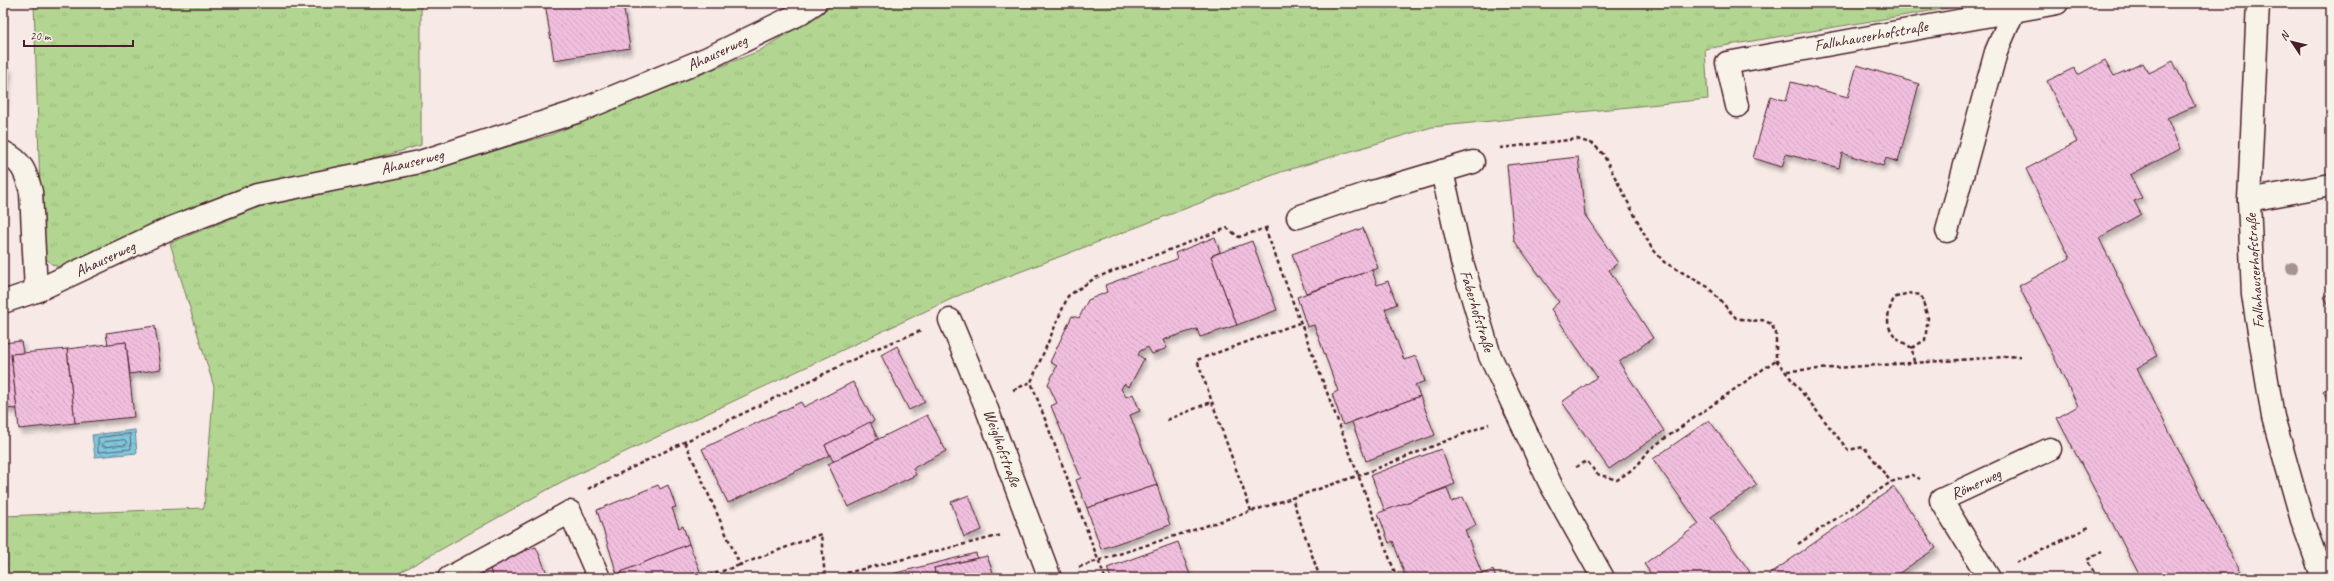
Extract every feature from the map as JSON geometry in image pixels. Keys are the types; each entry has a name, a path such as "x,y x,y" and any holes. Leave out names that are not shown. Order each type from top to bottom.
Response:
{"street":[{"name":"Ahauserweg","path":"3,302 36,291 166,230 257,195 420,162 579,111 708,58 797,15 815,3"},
{"name":"Fallnhauserhofstraße","path":"1737,106 1727,63 2057,3"},
{"name":"Fallnhauserhofstraße","path":"2258,3 2249,200 2253,296 2273,417 2302,520 2323,578"},
{"path":"1947,231 1996,52 2014,10"},
{"path":"3,152 16,159 27,177 31,192 36,291"},
{"path":"1298,217 1473,162"},
{"name":"Faberhofstraße","path":"1442,171 1462,262 1490,356 1550,483 1603,578"},
{"path":"2249,200 2331,185"},
{"name":"Weiglhofstraße","path":"950,320 985,404 1050,578"},
{"name":"Römerweg","path":"1989,577 1941,500 2050,449"},
{"path":"449,578 570,512 599,578"}],"path":[{"path":"1473,162 1493,149 1532,142 1578,138 1593,144 1603,154 1651,247 1664,262 1708,287 1736,318 1751,321 1763,320 1770,324 1776,333 1776,360 1787,371 1848,450 1864,447 1891,482"},
{"path":"1105,578 1031,382 1068,296 1095,278 1227,228 1239,237 1298,217"},
{"path":"1265,228 1299,323 1360,475 1397,578"},
{"path":"1912,348 1925,340 1928,318 1921,295 1908,293 1894,298 1886,314 1891,330 1898,339 1912,348 1914,363"},
{"path":"570,512 577,494 875,349 950,320"},
{"path":"1251,512 1196,360 1299,323"},
{"path":"1787,371 2020,356"},
{"path":"1550,483 1587,461 1597,474 1617,480 1637,466 1650,449 1776,360"},
{"path":"1167,420 1212,402"},
{"path":"1050,578 1098,560 1251,512 1360,475 1517,412"},
{"path":"685,442 740,565"},
{"path":"1798,544 1891,482 1912,475 1931,485 1941,500"},
{"path":"1292,498 1320,578"},
{"path":"702,578 821,534 825,578 991,539 1030,526"},
{"path":"1989,577 2089,527"},
{"path":"2097,578 2086,560 2102,551"}],"green space":[{"path":"34,3 421,3 421,145 351,166 62,268 58,267 46,258 42,251"},
{"path":"836,3 1978,3 1705,49 1708,99 1432,127 1281,172 962,294 563,481 390,578 3,578 3,516 204,508 214,387 170,243 260,207 408,174 550,135 759,51"}],"water":[{"path":"135,430 137,453 95,457 92,435"}],"building":[{"path":"545,3 623,3 630,48 554,60"},
{"path":"2105,60 2114,76 2143,63 2149,73 2173,61 2195,106 2167,118 2180,149 2130,175 2142,198 2134,201 2141,214 2099,238 2157,356 2137,368 2243,578 2141,578 2057,418 2078,406 2019,286 2070,258 2026,169 2077,142 2047,81 2074,68 2078,75"},
{"path":"1857,65 1919,84 1898,162 1886,158 1883,166 1842,153 1839,168 1786,154 1782,167 1753,158 1771,96 1786,101 1791,82 1848,97"},
{"path":"3,67 9,68 3,112"},
{"path":"1578,157 1585,215 1618,263 1609,270 1653,338 1619,362 1664,431 1609,469 1562,402 1597,377 1551,309 1559,302 1514,240 1507,165"},
{"path":"1363,228 1378,268 1306,293 1292,254"},
{"path":"1215,237 1220,252 1211,256 1237,325 1200,337 1197,329 1163,340 1167,348 1152,354 1148,347 1140,351 1138,355 1144,359 1129,387 1124,384 1121,389 1126,397 1133,394 1140,411 1130,415 1157,485 1087,508 1076,480 1081,478 1051,406 1057,403 1048,384 1057,366 1050,362 1072,316 1079,318 1088,300 1107,292 1105,285 1177,259 1175,253"},
{"path":"1252,241 1277,310 1237,325 1211,256"},
{"path":"1372,270 1377,285 1388,281 1397,304 1385,309 1404,360 1416,356 1425,381 1415,385 1420,396 1343,425 1332,394 1338,391 1314,325 1307,327 1297,297"},
{"path":"2331,293 2331,308 2324,297"},
{"path":"155,326 161,369 130,374 126,342 108,345 106,333"},
{"path":"21,341 23,353 11,354 17,409 3,408 3,343"},
{"path":"126,342 134,417 75,423 67,349"},
{"path":"897,346 925,402 909,410 881,355"},
{"path":"67,349 75,423 19,429 11,354"},
{"path":"853,382 874,421 825,445 830,455 728,503 702,449 801,402 804,407"},
{"path":"2331,386 2331,406 2323,391"},
{"path":"1420,396 1435,435 1366,461 1352,422"},
{"path":"927,415 946,451 913,468 916,475 848,507 828,464"},
{"path":"1709,420 1757,485 1711,517 1750,572 1742,578 1654,578 1644,564 1699,524 1653,459"},
{"path":"870,422 878,439 833,461 825,445"},
{"path":"1441,449 1455,484 1385,511 1371,475"},
{"path":"658,485 660,489 668,485 676,507 672,508 679,528 683,526 689,544 617,574 597,510"},
{"path":"1157,485 1170,525 1101,549 1087,508"},
{"path":"1894,487 1936,548 1892,578 1764,578"},
{"path":"1447,488 1452,502 1463,497 1476,525 1465,530 1482,574 1493,570 1496,578 1406,578 1393,541 1389,543 1378,513"},
{"path":"969,495 982,530 964,537 951,502"},
{"path":"1178,542 1190,575 1182,578 1111,578 1107,568"},
{"path":"689,544 700,571 682,578 624,578 621,572"},
{"path":"536,547 549,578 493,578 488,564"},
{"path":"976,553 977,558 934,568 936,578 876,578"},
{"path":"987,556 995,578 936,578 934,568"},
{"path":"488,564 493,578 464,578"}]}
